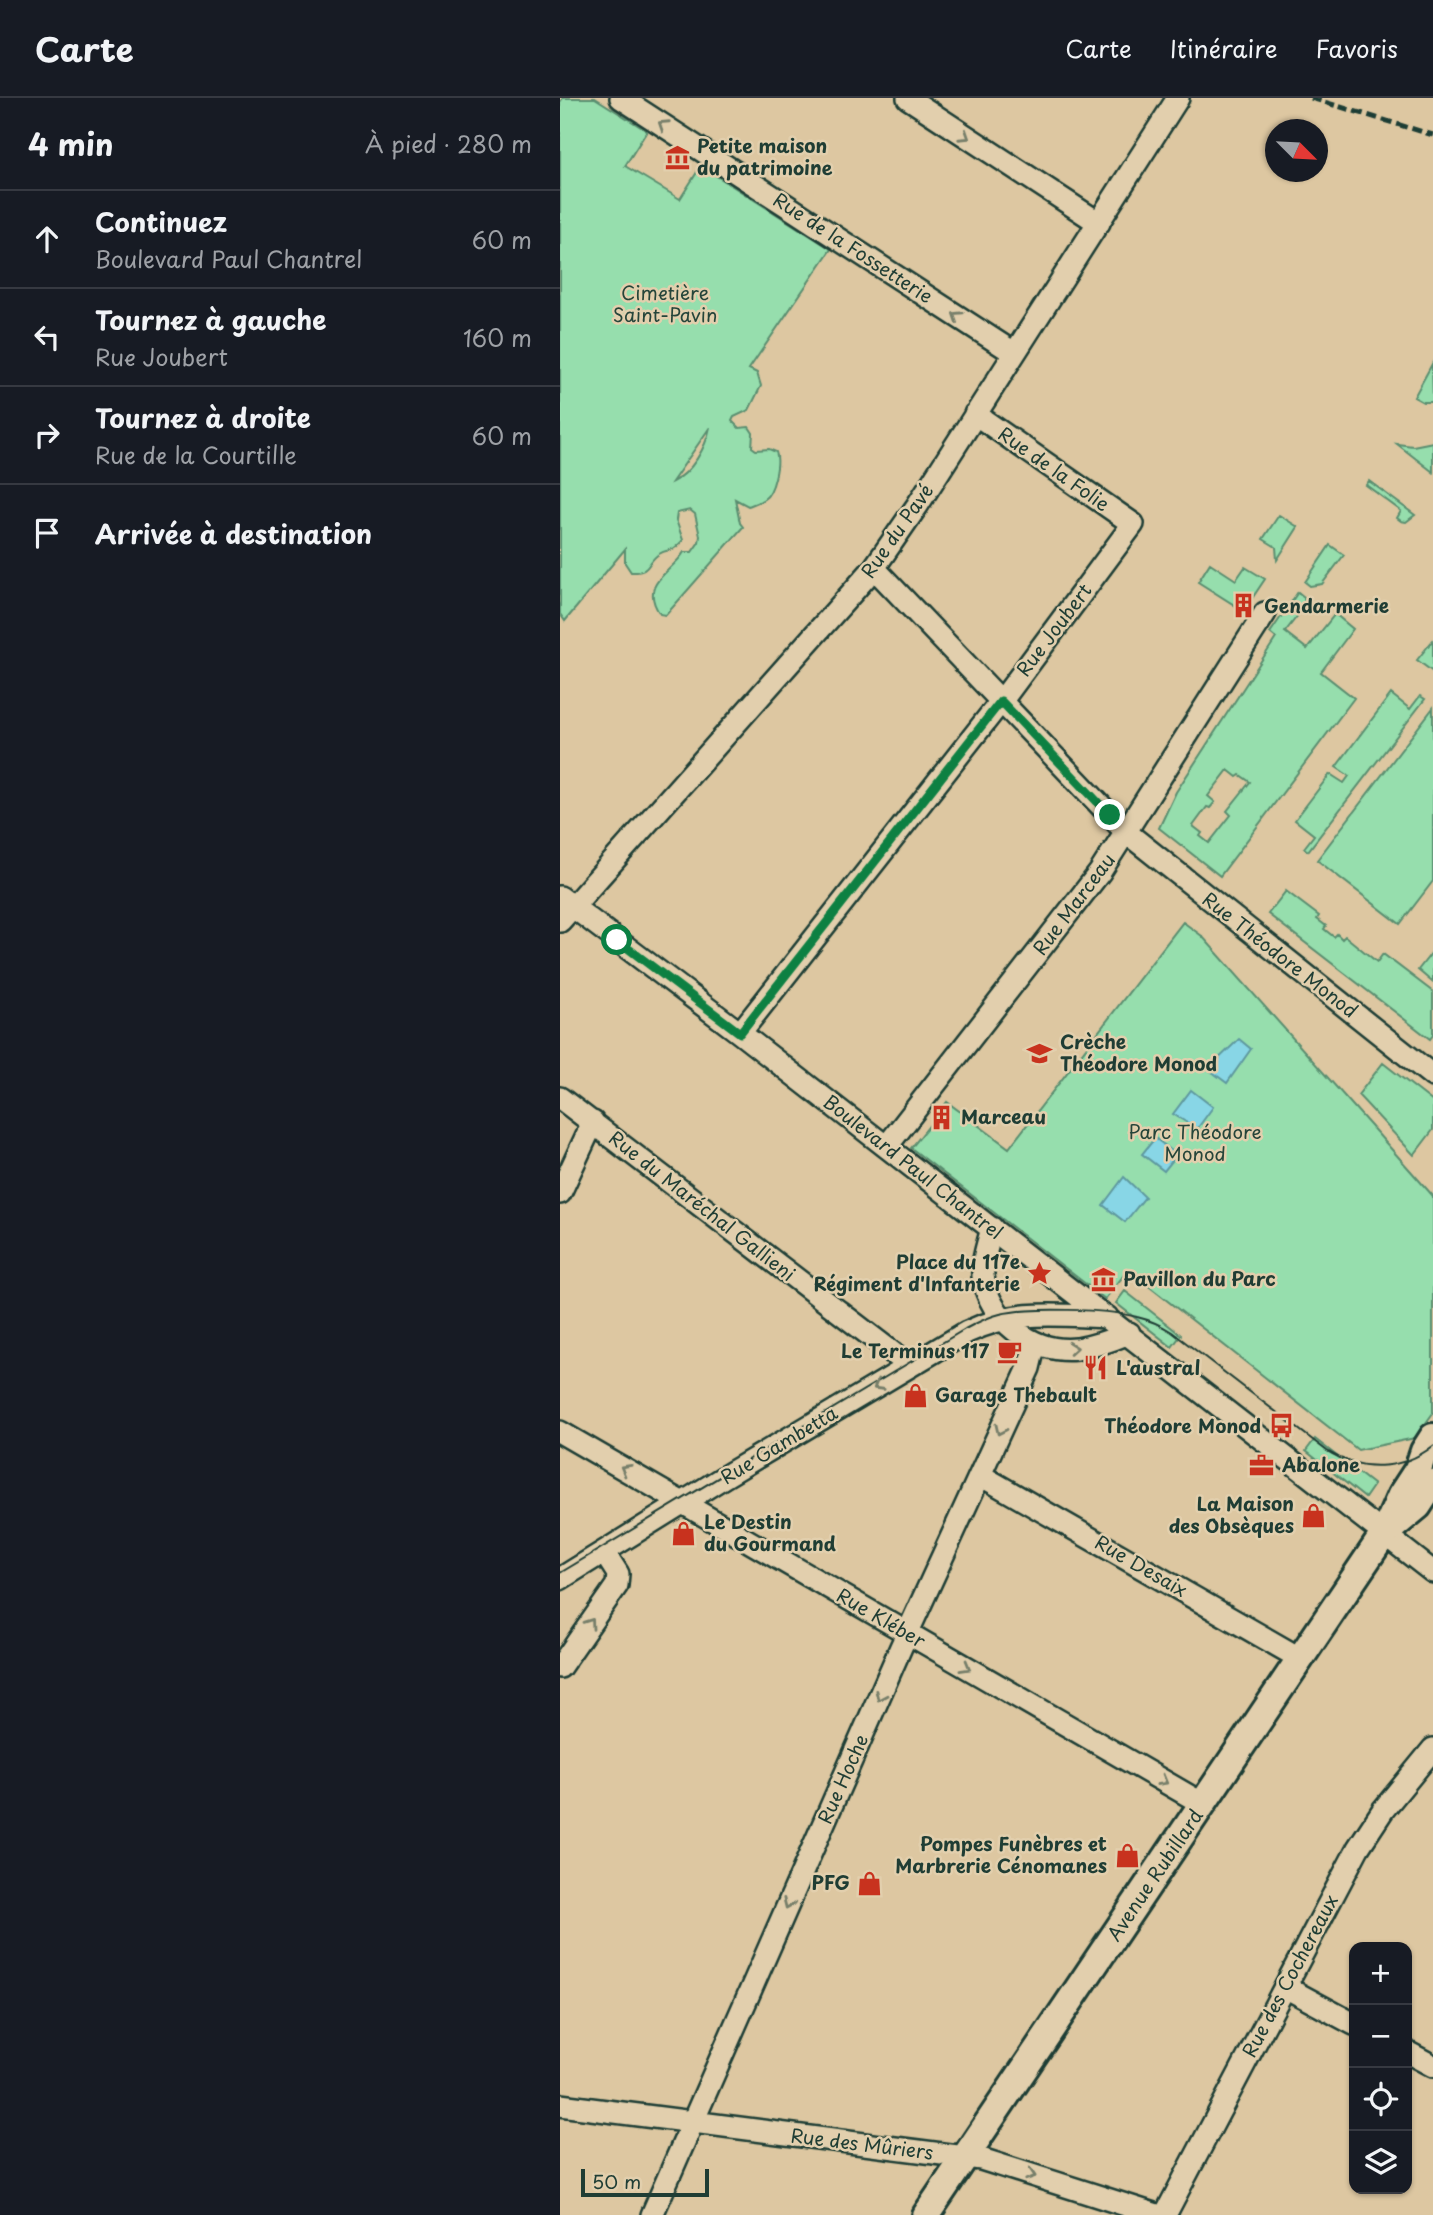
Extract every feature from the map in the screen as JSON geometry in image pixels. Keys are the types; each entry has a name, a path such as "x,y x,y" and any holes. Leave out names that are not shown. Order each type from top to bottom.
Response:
{"main road":[{"name":"Avenue Rubillard","path":"926,2215 1384,1534 1401,1495 1418,1469 1424,1451 1433,1437"},
{"name":"Avenue Rubillard","path":"1384,1534 1418,1506 1433,1483"}],"street":[{"name":"Rue de la Fossetterie","path":"621,98 1014,353"},
{"path":"908,98 1098,223"},
{"name":"Rue du Pavé","path":"564,908 754,705 874,568 917,506 1178,98"},
{"name":"Rue de la Folie","path":"975,414 1133,524"},
{"name":"Rue Joubert","path":"740,1033 1001,701 1133,524"},
{"name":"Rue Théodore Monod","path":"874,568 1127,833 1433,1076"},
{"name":"Rue Marceau","path":"887,1146 1101,872 1265,613"},
{"name":"Boulevard Paul Chantrel","path":"564,908 740,1033 1433,1572"},
{"name":"Rue du Maréchal Gallieni","path":"560,1098 910,1366"},
{"path":"560,1193 593,1122"},
{"path":"992,1228 983,1264 986,1288 1002,1318 1018,1333 1049,1348 1076,1349 1129,1334"},
{"name":"Rue Gambetta","path":"560,1579 724,1477 967,1332 1002,1318 1054,1314 1107,1317"},
{"name":"Rue Hoche","path":"652,2215 907,1633 1029,1368 1035,1343"},
{"name":"Rue Kléber","path":"560,1432 1203,1804"},
{"name":"Rue Desaix","path":"980,1475 1301,1659"},
{"path":"560,1667 617,1585 618,1574 604,1552"},
{"name":"Rue des Cochereaux","path":"1165,2215 1358,1848 1383,1810 1433,1749"},
{"path":"1285,1987 1349,2021"},
{"path":"1412,2055 1433,2066"},
{"name":"Rue des Mûriers","path":"560,2105 981,2159 1157,2215"}],"green space":[{"name":"Cimetière Saint-Pavin","path":"563,98 595,98 647,131 625,166 680,199 701,166 831,249 749,369 757,373 761,386 749,410 734,417 732,421 739,428 749,427 753,433 752,447 756,450 769,449 776,452 777,470 771,491 764,499 748,506 735,499 743,527 666,615 660,614 653,594 659,579 684,552 692,552 699,542 695,514 690,510 677,513 676,520 683,540 675,548 662,552 646,569 638,572 631,572 625,563 625,549 565,621 560,614 560,102","holes":["710,427 692,466 672,482"]},
{"path":"1432,364 1433,402 1423,402 1414,397"},
{"path":"1433,442 1433,472 1397,444 1413,446"},
{"path":"1369,481 1415,515 1406,522 1401,521 1397,518 1401,511 1366,485"},
{"path":"1279,515 1298,527 1277,560 1276,547 1263,539"},
{"path":"1330,545 1344,555 1322,584 1310,586 1305,582"},
{"path":"1210,563 1236,580 1245,567 1265,579 1249,603 1241,598 1236,606 1198,582"},
{"path":"1298,592 1304,597 1305,606 1285,632 1307,649 1335,614 1353,629 1321,672 1354,698 1220,876 1159,828 1176,792 1276,638 1270,633","holes":["1228,770 1237,777 1240,775 1250,782 1227,811 1231,815 1209,843 1193,826 1207,807 1210,808 1215,802 1208,796"]},
{"path":"1433,640 1433,672 1417,660"},
{"path":"1391,694 1410,709 1420,696 1425,699 1308,851 1304,848 1314,835 1295,820 1330,774 1344,783 1349,776 1336,767"},
{"path":"1433,708 1433,881 1400,924 1317,860"},
{"path":"1286,891 1319,916 1317,919 1326,926 1324,929 1334,937 1337,934 1342,939 1345,936 1377,962 1383,954 1433,992 1433,1035 1430,1039 1268,914"},
{"name":"Parc Théodore Monod","path":"1183,922 1202,936 1433,1196 1433,1413 1415,1438 1358,1450 1128,1270 1105,1299 911,1148 936,1117 942,1121 945,1117 939,1112 947,1102 1009,1148"},
{"path":"1433,951 1433,980 1432,982 1418,970"},
{"path":"1383,1063 1433,1102 1433,1130 1414,1155 1358,1095"},
{"path":"1125,1291 1181,1335 1172,1347 1116,1303"},
{"path":"1315,1439 1374,1485 1365,1498 1306,1451"}],"water":[{"path":"1239,1039 1251,1049 1227,1083 1208,1069"},
{"path":"1191,1090 1213,1107 1197,1129 1173,1114"},
{"path":"1155,1138 1177,1155 1164,1171 1142,1154"},
{"path":"1124,1177 1145,1197 1125,1222 1103,1205"}],"tram line":[{"path":"560,1573 977,1322 1013,1312 1107,1312 1155,1323 1172,1332 1327,1451 1353,1463 1381,1466 1394,1464 1408,1460 1433,1446"}],"railway":[{"path":"1311,98 1433,135"}],"place":[{"name":"Petite maison du patrimoine","path":"677,157"},
{"name":"Gendarmerie","path":"1244,606"},
{"name":"Crèche Théodore Monod","path":"1040,1053"},
{"name":"Marceau","path":"941,1117"},
{"name":"Place du 117e Régiment d'Infanterie","path":"1040,1273"},
{"name":"Pavillon du Parc","path":"1103,1279"},
{"name":"Le Terminus 117","path":"1009,1351"},
{"name":"L'austral","path":"1096,1368"},
{"name":"Garage Thebault","path":"915,1395"},
{"name":"Théodore Monod","path":"1281,1426"},
{"name":"Abalone","path":"1262,1465"},
{"name":"La Maison des Obsèques","path":"1314,1515"},
{"name":"Le Destin du Gourmand","path":"684,1533"},
{"name":"Pompes Funèbres et Marbrerie Cénomanes","path":"1127,1855"},
{"name":"PFG","path":"870,1883"}],"route":[{"path":"617,940 740,1033 1001,701 1110,815"}]}
